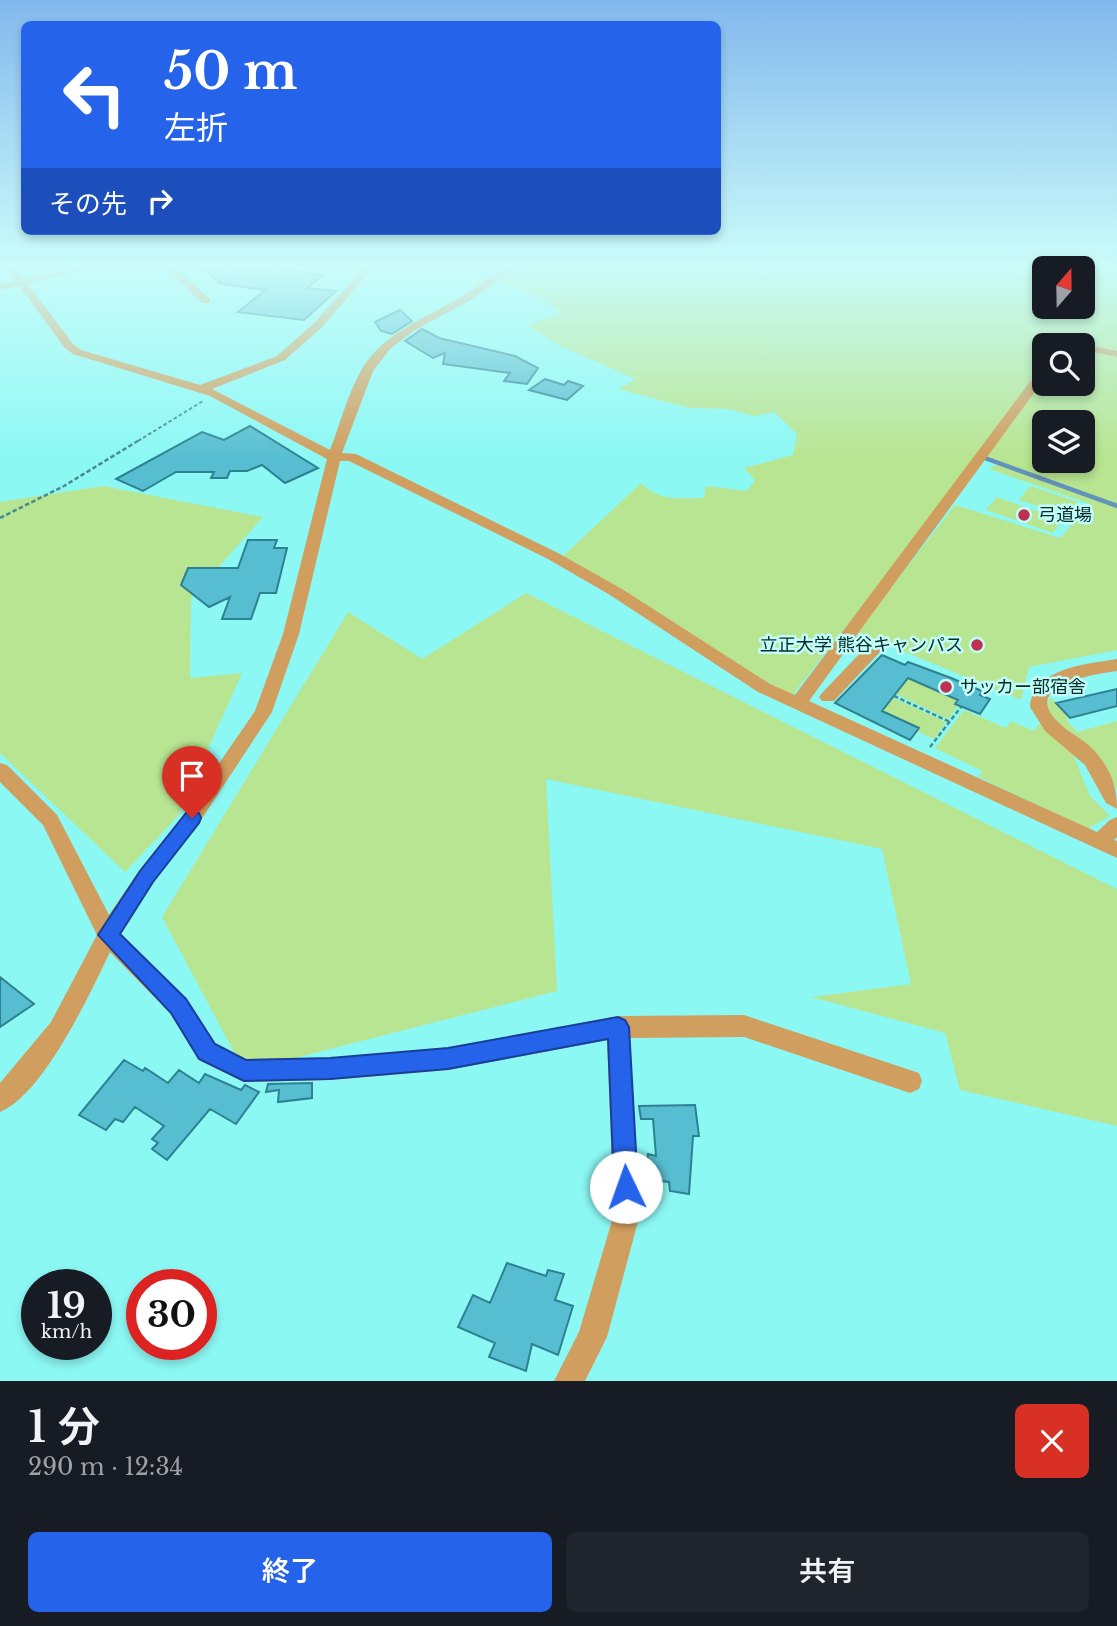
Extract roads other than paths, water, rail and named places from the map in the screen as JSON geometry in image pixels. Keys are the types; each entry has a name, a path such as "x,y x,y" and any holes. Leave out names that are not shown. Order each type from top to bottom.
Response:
{"street":[{"path":"56,328 77,352 207,391 334,457 351,457 553,556 616,592 764,688 1108,846 1117,825"},
{"path":"207,391 281,358 314,328"},
{"path":"0,1100 27,1072 59,1030 108,935 146,877 192,818 263,712 291,634 334,457 367,370 375,358 410,328"},
{"path":"1095,350 1117,355"},
{"path":"798,703 1032,387"},
{"path":"828,697 873,649 846,638"},
{"path":"1117,665 1076,671 1047,685 1040,696 1040,708 1047,723 1076,743 1093,761 1110,795 1117,802"},
{"path":"0,771 50,820 108,935 178,1006 207,1052 244,1071 330,1069 448,1059 618,1027 744,1026 910,1081"},
{"path":"569,1381 592,1337 627,1214 618,1027"}],"waterway":[{"path":"982,457 1117,506"}],"place":[{"name":"弓道場","path":"1024,515"},
{"name":"立正大学 熊谷キャンパス","path":"977,645"},
{"name":"サッカー部宿舎","path":"946,687"}]}
